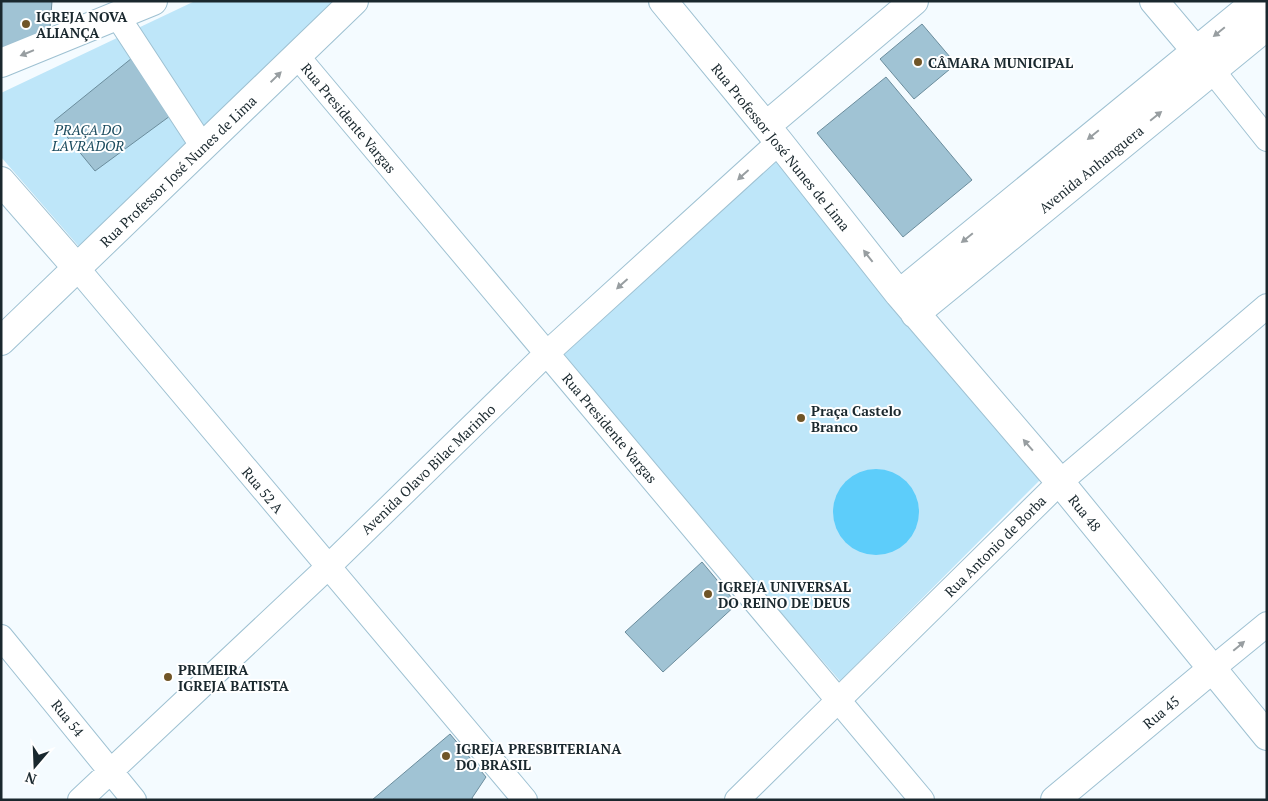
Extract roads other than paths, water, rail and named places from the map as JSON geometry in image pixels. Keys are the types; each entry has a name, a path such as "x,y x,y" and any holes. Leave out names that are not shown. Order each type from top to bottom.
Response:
{"main road":[{"path":"1,63 153,1"},
{"name":"Rua Professor José Nunes de Lima","path":"1,341 354,1"},
{"name":"Rua Professor José Nunes de Lima","path":"662,1 772,134 907,304"},
{"path":"772,134 914,1"},
{"path":"1154,1 1204,60"},
{"path":"907,304 1204,60 1257,1"},
{"path":"1204,60 1267,26"},
{"name":"Rua 52 A","path":"1,181 77,268"},
{"name":"Rua 48","path":"907,304 1060,482 1267,736"},
{"name":"Rua 45","path":"1055,800 1212,669"}],"street":[{"path":"118,16 203,147"},
{"name":"Rua Presidente Vargas","path":"297,56 922,800"},
{"path":"1204,60 1267,139"},
{"name":"Avenida Olavo Bilac Marinho","path":"80,800 328,567 772,134"},
{"name":"Rua 52 A","path":"77,268 525,800"},
{"name":"Rua Antonio de Borba","path":"737,800 1060,482 1267,306"},
{"name":"Rua 45","path":"1212,669 1267,624"},
{"name":"Rua 54","path":"1,637 134,800"}],"water":[{"path":"876,469 893,472 907,481 916,495 919,512 916,529 907,543 893,552 876,555 859,552 845,543 836,529 833,512 836,495 845,481 859,472"}],"place":[{"name":"IGREJA NOVA ALIANÇA","path":"26,24"},
{"name":"CÂMARA MUNICIPAL","path":"918,62"},
{"name":"Praça Castelo Branco","path":"801,418"},
{"name":"IGREJA UNIVERSAL DO REINO DE DEUS","path":"708,594"},
{"name":"PRIMEIRA IGREJA BATISTA","path":"168,677"},
{"name":"IGREJA PRESBITERIANA DO BRASIL","path":"446,756"}],"park label":[{"name":"PRAÇA DO LAVRADOR","path":"88,138"}]}
